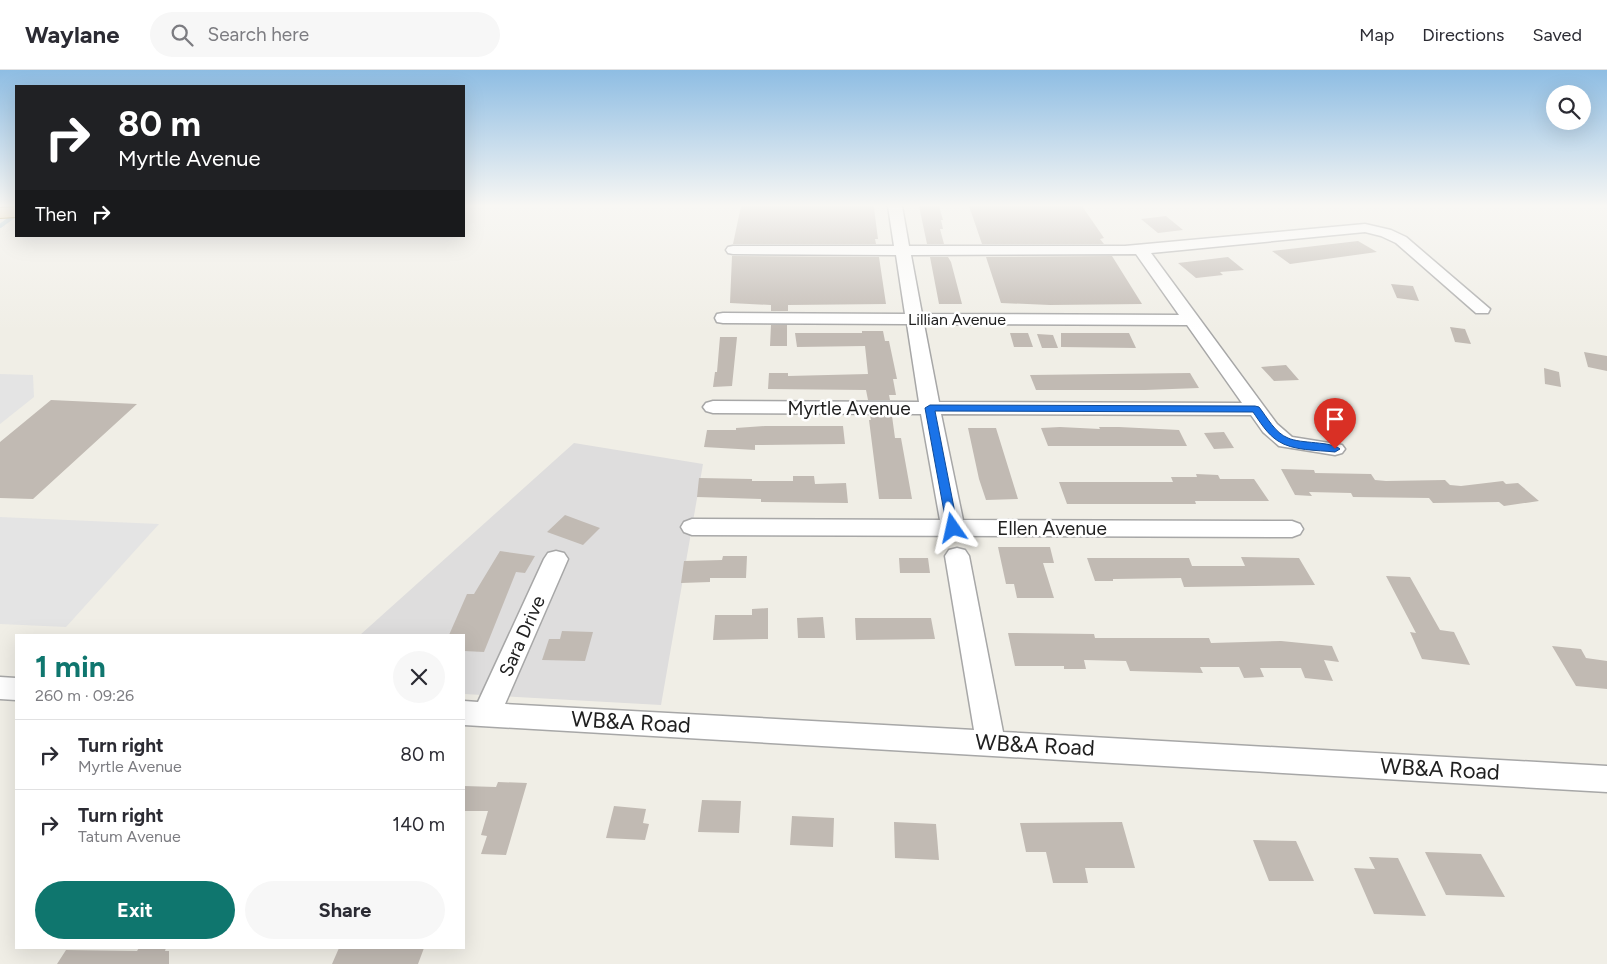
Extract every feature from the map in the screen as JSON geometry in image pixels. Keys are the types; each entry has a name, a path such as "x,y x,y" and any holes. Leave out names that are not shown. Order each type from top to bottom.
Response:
{"street":[{"path":"733,250 1153,248"},
{"path":"1410,248 1482,309"},
{"path":"1140,249 1270,428 1282,440 1297,445 1335,449"},
{"path":"903,250 953,528"},
{"name":"Lillian Avenue","path":"723,318 1191,320"},
{"name":"Myrtle Avenue","path":"712,407 1255,409"},
{"name":"Ellen Avenue","path":"692,527 1292,529"},
{"path":"958,556 991,743"},
{"name":"Sara Drive","path":"476,714 556,559"},
{"path":"0,688 15,689"},
{"name":"WB&A Road","path":"476,714 1607,779"}],"shaded area":[{"path":"0,374 33,375 34,397 0,424"},
{"path":"574,443 703,464 661,705 465,694 465,634 361,634"},
{"path":"0,517 159,524 66,627 0,624"}],"building":[{"path":"1300,248 1370,248 1377,252 1290,264 1272,251"},
{"path":"732,256 879,257 886,304 788,305 788,311 771,311 771,305 730,303"},
{"path":"1112,256 1142,304 1050,305 1001,303 986,257"},
{"path":"930,257 948,257 962,304 939,304"},
{"path":"1228,257 1244,270 1220,272 1223,275 1196,278 1178,263"},
{"path":"1391,284 1413,286 1419,301 1397,298"},
{"path":"771,325 787,325 787,346 770,346"},
{"path":"1450,327 1465,329 1471,344 1455,342"},
{"path":"862,331 883,331 885,341 889,341 897,379 893,379 896,395 889,395 890,400 868,400 866,390 768,389 769,373 788,373 788,376 868,374 865,346 797,347 795,333 862,333"},
{"path":"1010,333 1028,333 1033,347 1014,347"},
{"path":"1061,333 1129,333 1136,348 1061,347"},
{"path":"1037,334 1053,335 1058,348 1042,348"},
{"path":"720,337 737,337 732,386 713,387 715,372 717,372"},
{"path":"1584,352 1607,356 1607,371 1588,367"},
{"path":"1286,365 1299,380 1274,381 1261,367"},
{"path":"1544,368 1559,372 1561,387 1545,384"},
{"path":"1190,373 1199,388 1036,390 1030,375"},
{"path":"51,400 137,404 33,499 0,498 0,442"},
{"path":"870,416 892,416 895,438 901,438 912,499 879,499"},
{"path":"843,426 845,444 755,445 755,450 704,447 707,430 736,430 736,428"},
{"path":"968,428 996,428 1018,499 986,500 979,479"},
{"path":"1041,428 1179,430 1187,446 1048,446"},
{"path":"1224,432 1234,448 1214,449 1204,433"},
{"path":"1281,469 1314,470 1315,473 1371,474 1375,480 1386,481 1445,480 1450,485 1461,486 1503,481 1506,484 1518,483 1539,501 1504,506 1499,502 1433,503 1429,498 1353,497 1351,493 1309,492 1312,496 1295,495"},
{"path":"1196,474 1218,475 1220,479 1254,479 1269,501 1195,501 1196,504 1067,504 1059,482 1173,482 1171,477 1197,477"},
{"path":"793,476 814,476 815,484 846,483 848,503 761,502 761,499 697,497 699,478 793,481"},
{"path":"565,515 600,528 583,545 547,532"},
{"path":"998,547 1050,547 1054,563 1043,563 1054,598 1017,598 1014,584 1006,584"},
{"path":"500,551 535,556 525,573 516,572 484,652 465,651 465,634 449,634 467,594 474,594"},
{"path":"723,556 747,556 746,578 710,578 710,582 681,583 684,561 722,560"},
{"path":"1241,557 1299,558 1315,585 1184,587 1181,578 1095,581 1087,558 1189,558 1192,566 1245,566"},
{"path":"899,558 928,558 930,573 900,573"},
{"path":"1386,576 1410,577 1440,630 1454,632 1470,665 1422,659 1410,632 1416,633"},
{"path":"768,608 768,639 713,640 715,615 752,615 752,609"},
{"path":"823,617 825,638 798,638 797,618"},
{"path":"855,618 931,618 935,639 856,640"},
{"path":"562,631 593,632 585,661 542,660 549,639 560,639"},
{"path":"1008,633 1094,634 1095,638 1209,638 1211,643 1281,641 1332,646 1339,662 1324,660 1333,681 1305,678 1301,668 1260,668 1264,677 1244,678 1239,667 1200,667 1203,673 1130,671 1126,661 1084,660 1086,669 1064,669 1064,666 1015,666"},
{"path":"1552,646 1581,649 1586,658 1607,661 1607,689 1576,686"},
{"path":"498,782 527,783 506,855 481,854 487,836 481,835 488,811 465,811 465,786 496,787"},
{"path":"702,800 741,801 739,833 698,832"},
{"path":"614,806 646,809 643,823 649,824 645,840 606,838"},
{"path":"792,816 834,818 833,847 790,845"},
{"path":"894,822 936,824 939,860 895,858"},
{"path":"1122,822 1135,868 1085,868 1088,883 1053,883 1046,852 1026,852 1020,823"},
{"path":"1253,840 1296,841 1314,881 1269,881"},
{"path":"1425,852 1481,854 1505,897 1446,895"},
{"path":"1369,857 1398,858 1426,916 1374,914 1354,868 1375,869"},
{"path":"138,949 166,949 165,951 169,951 169,964 57,964 66,950 137,951"},
{"path":"339,949 424,949 418,964 332,964"}],"route":[{"path":"953,528 930,408 1255,409 1282,440 1297,445 1335,449"}]}
